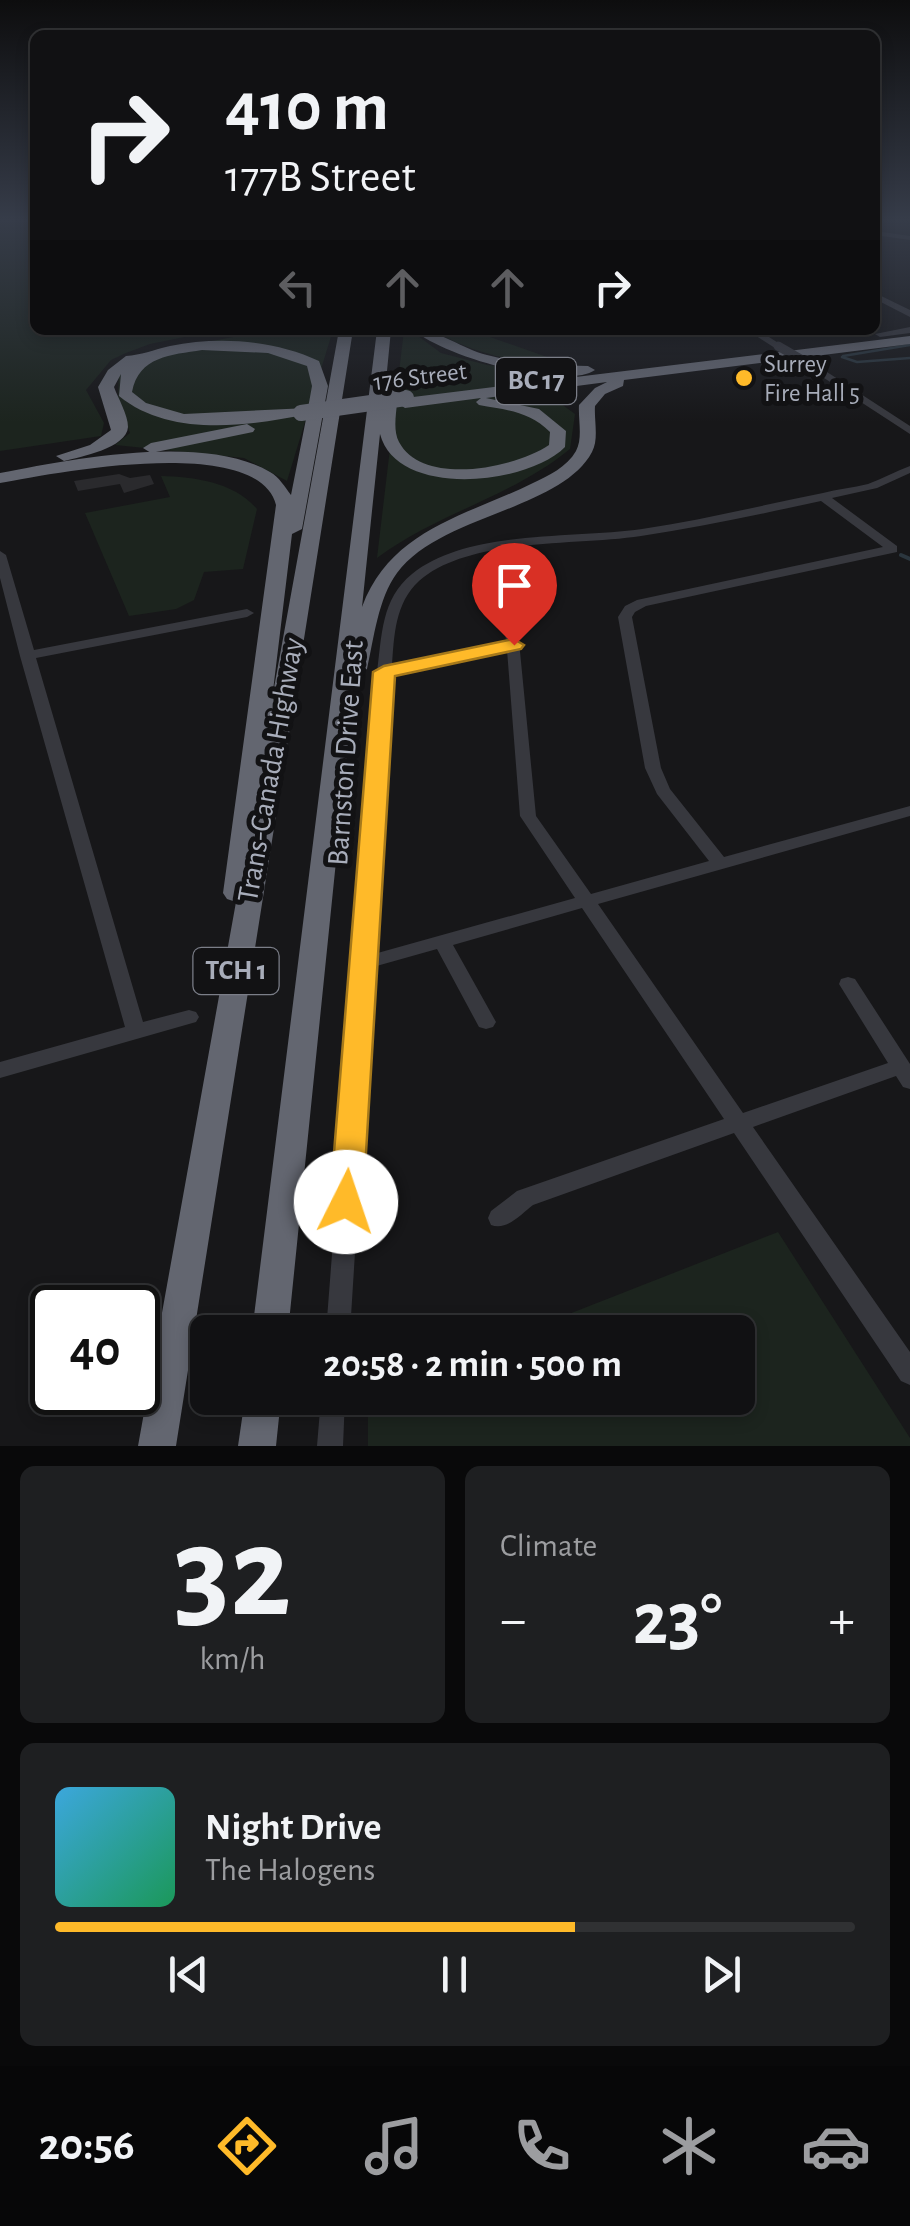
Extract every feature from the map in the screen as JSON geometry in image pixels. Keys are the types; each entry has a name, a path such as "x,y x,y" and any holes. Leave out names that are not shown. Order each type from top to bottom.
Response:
{"highway":[{"path":"50,464 96,448 119,432 120,424 106,387 113,373 136,357 220,335"},
{"name":"Trans-Canada Highway","path":"156,1446 345,335"},
{"name":"Trans-Canada Highway","path":"272,1315 383,335"},
{"path":"398,335 388,430 393,447 404,456 435,470 493,473 534,464 548,456 559,442 556,427 544,417 509,405 409,401"},
{"path":"430,335 454,349 516,365 655,371"},
{"name":"176 Street","path":"0,478 50,464 344,406 522,390 910,335"},
{"path":"268,647 315,417 320,386 318,369 302,356 279,348 221,344 158,356 132,370 123,385 124,393 141,407 180,417 301,414"},
{"path":"343,710 377,598 392,567 417,542 568,470 586,447 585,417 593,396 655,371"},
{"name":"176 Street","path":"301,414 655,371"},
{"path":"522,390 573,424 586,447"},
{"path":"108,396 168,442"},
{"path":"50,464 194,459 225,462 268,478 277,486 285,504 244,807 215,1098"},
{"name":"176 Street","path":"0,468 50,464"},
{"path":"258,1446 261,1415"}],"street":[{"path":"880,299 910,314"},
{"path":"880,334 910,335"},
{"path":"760,335 910,431"},
{"name":"Barnston Drive East","path":"339,1315 384,672 397,597 412,579 446,559 496,544 611,537 874,486 908,473"},
{"path":"720,864 663,790 653,768 625,618 630,609 642,602 893,549 822,496"},
{"path":"0,555 136,1032"},
{"path":"510,603 526,811 910,1373"},
{"path":"27,656 248,613"},
{"path":"384,672 514,645"},
{"path":"364,963 910,811"},
{"path":"442,942 486,1022"},
{"path":"499,1218 526,1198 740,1124 906,1073 848,984"},
{"path":"0,1070 189,1016"},
{"path":"330,1446 332,1415"}],"shaded area":[{"path":"0,287 30,287 30,335 194,335 150,344 111,360 86,390 104,423 101,436 0,451"},
{"path":"243,335 331,335 287,481 244,458 115,445 130,433 118,399 119,372 158,351"},
{"path":"403,335 417,335 441,353 487,365 561,374 549,395 575,414 570,449 523,480 425,528 377,558"},
{"path":"443,335 484,335 567,364 536,364 498,356"},
{"path":"161,476 225,487 257,509 243,569 204,572 194,600 176,609 129,616 85,513 170,497"},
{"path":"778,1232 910,1438 910,1446 368,1446 368,1415 755,1415 755,1315 566,1315"}],"building":[{"path":"119,474 130,478 150,475 154,484 124,493 120,484 78,491 74,481"}],"waterway":[{"path":"843,356 910,345"},
{"path":"842,357 857,362 910,358"},
{"path":"901,555 910,559"}],"place":[{"name":"Surrey Fire Hall 5","path":"744,378"}],"route":[{"path":"346,1202 384,672 514,645"}]}
